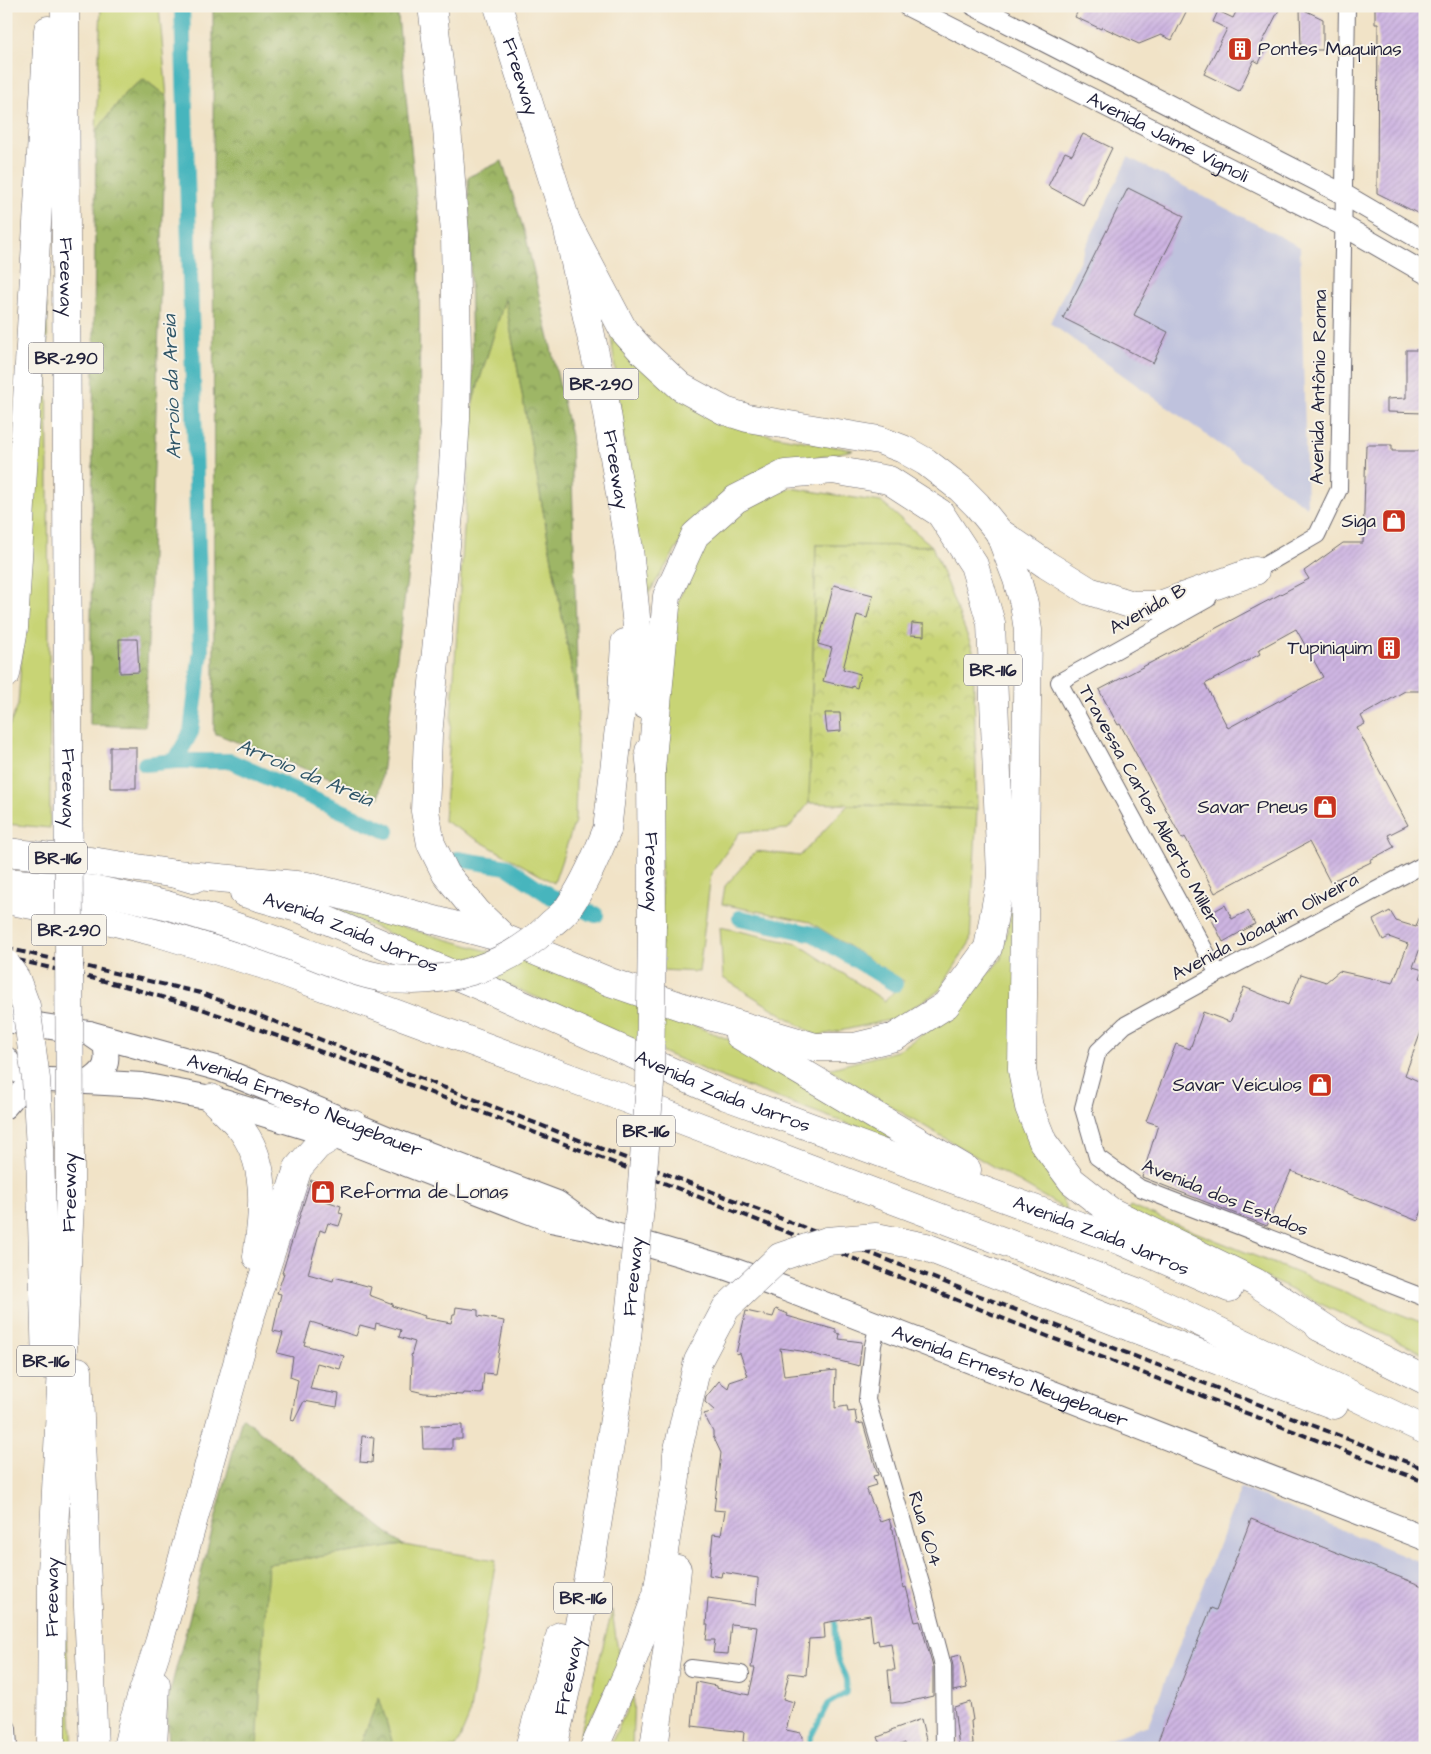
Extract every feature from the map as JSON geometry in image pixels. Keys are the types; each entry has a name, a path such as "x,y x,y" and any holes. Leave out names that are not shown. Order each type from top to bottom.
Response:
{"highway":[{"path":"6,674 14,628 50,6"},
{"name":"Freeway","path":"51,1748 52,1574 70,1203 65,6"},
{"path":"432,6 447,127 454,215 457,355 452,482 428,736 426,811 431,844 446,874 477,912 506,939"},
{"name":"Freeway","path":"498,6 566,221 604,395 629,549 651,770 650,1084 627,1338 594,1544 571,1667 553,1748"},
{"path":"566,221 624,331 681,387 725,411 747,418 879,440 903,449 926,462 955,484 976,505 998,532 1017,580 1024,604 1028,630 1022,1070 1028,1107 1043,1142 1072,1181 1110,1212 1255,1282 1334,1334"},
{"name":"BR-116","path":"176,874 307,886 506,939 610,982 706,1015 815,1047 854,1047 894,1037 946,1005 988,948 1001,877 991,623 974,565 940,513 889,480 833,470 785,474 736,498 695,536 668,596 651,770"},
{"path":"998,532 1089,591 1133,605 1160,605 1255,570"},
{"path":"6,882 97,890 166,904 246,929 348,968 383,978 422,981 466,974 508,956 539,936 566,909 590,872 607,830 621,711 629,549"},
{"name":"Avenida Zaida Jarros","path":"6,852 98,862 176,874 301,909 469,981 726,1096 1025,1204 1121,1241 1334,1334 1425,1380"},
{"name":"Avenida Zaida Jarros","path":"6,900 96,917 159,933 264,965 599,1089 1137,1292 1425,1430"},
{"name":"BR-116","path":"6,964 16,980 26,1006 36,1079 40,1149 52,1574"},
{"path":"706,1015 1025,1204"},
{"path":"211,1098 237,1125 251,1145 257,1158 261,1177 262,1214 249,1321"},
{"path":"127,1748 133,1722 159,1643 249,1321 298,1168 318,1146 344,1130"},
{"path":"70,1203 94,1748"},
{"path":"594,1748 629,1670 658,1594 677,1465 698,1361 726,1308 780,1257 827,1241 876,1237 926,1247 1425,1439"},
{"path":"529,1748 542,1707 609,1448"},
{"path":"654,1748 674,1599 679,1539 677,1465"},
{"path":"153,1748 159,1643"}],"main road":[{"name":"Avenida Ernesto Neugebauer","path":"9,1022 89,1033 220,1069 344,1130"},
{"path":"89,1033 104,1044 107,1055 106,1064 100,1074 89,1082"},
{"path":"6,1059 9,1064 31,1079"},
{"name":"Avenida Ernesto Neugebauer","path":"31,1079 142,1085 211,1098 344,1130 557,1203 591,1228 726,1268 783,1288 1425,1538"}],"street":[{"name":"Avenida Jaime Vignoli","path":"908,6 1342,225 1425,273"},
{"name":"Avenida Jaime Vignoli","path":"975,6 1343,194 1425,242"},
{"name":"Avenida Antônio Ronna","path":"1255,570 1317,535 1339,489 1347,6"},
{"name":"Avenida B","path":"1059,682 1255,570"},
{"name":"Travessa Carlos Alberto Miller","path":"1059,682 1218,974"},
{"name":"Avenida Joaquim Oliveira","path":"1125,1026 1218,974 1425,864"},
{"name":"Avenida dos Estados","path":"1125,1026 1098,1051 1083,1108 1096,1157 1140,1188 1425,1298"},
{"path":"6,1108 31,1079"},
{"name":"Rua 604","path":"878,1324 873,1345 867,1400 923,1590 943,1666 944,1748"},
{"path":"691,1668 741,1674"},
{"path":"6,1729 7,1748"}],"shaded area":[{"path":"1128,157 1300,247 1307,507 1050,323"},
{"path":"1241,1488 1425,1564 1425,1748 1086,1748 1148,1725"}],"green space":[{"path":"101,6 159,6 167,97 144,79 126,92 96,132"},
{"path":"213,6 397,6 419,228 420,477 379,798 214,733"},
{"path":"144,79 167,97 145,727 90,725 96,132 126,92"},
{"path":"502,161 526,237 571,436 578,705 505,299 473,401 468,177"},
{"path":"505,298 578,705 575,821 554,883 444,821 473,401"},
{"path":"47,304 50,828 6,824 6,734 18,705"},
{"path":"611,336 743,430 853,450 761,470 700,511 644,601"},
{"path":"791,488 881,502 932,546 816,545 809,803 788,829 740,832 711,874 699,972 661,970 661,767 675,608 703,544 743,508"},
{"path":"816,545 932,546 973,650 977,809 809,803"},
{"path":"848,805 977,809 970,942 939,991 894,1019 817,1036 723,978 720,927 798,944 885,1001 904,981 810,922 722,904 725,886 756,851 800,856"},
{"path":"319,903 554,970 738,1043 918,1150 711,1073"},
{"path":"1013,904 1031,1140 1068,1211 828,1069 897,1051 952,1015 1001,959"},
{"path":"1130,1206 1425,1324 1425,1354 1127,1211"},
{"path":"242,1417 403,1545 268,1564 257,1748 169,1748 167,1703"},
{"path":"403,1545 496,1560 469,1717 456,1748 394,1748 379,1698 359,1748 257,1748 267,1564"},
{"path":"63,1593 73,1748 65,1748"},
{"path":"612,1611 620,1665 579,1739"},
{"path":"634,1694 632,1748 609,1748"},
{"path":"379,1697 394,1748 359,1748"}],"building":[{"path":"1080,6 1189,6 1172,40 1161,35 1139,44 1075,17"},
{"name":"Pontes Maquinas","path":"1239,6 1281,6 1260,47 1265,50 1259,63 1254,60 1239,91 1204,74 1227,29 1213,22 1218,11 1233,18"},
{"path":"1300,8 1323,19 1323,50 1301,50"},
{"path":"1375,8 1425,9 1425,217 1377,193 1378,24 1375,24"},
{"path":"1083,134 1112,148 1083,205 1048,186 1065,152 1072,155"},
{"path":"1128,188 1184,216 1134,315 1168,332 1153,363 1063,318"},
{"path":"1406,350 1425,350 1425,413 1387,412 1387,399 1406,398"},
{"path":"1366,445 1392,445 1392,451 1425,451 1425,680 1420,680 1420,691 1405,691 1361,716 1365,724 1357,728 1408,825 1388,835 1394,847 1370,860 1371,862 1330,882 1309,842 1215,893 1185,837 1182,839 1120,724 1118,725 1099,690 1309,579 1304,571 1343,543 1363,543","holes":["1296,629 1323,677 1228,728 1205,684 1260,654 1258,650"]},
{"path":"834,585 873,595 867,618 857,615 843,669 860,674 857,688 823,681 832,648 818,644"},
{"path":"912,623 924,624 924,636 911,635"},
{"path":"119,639 137,639 139,672 120,673"},
{"path":"825,713 840,713 841,731 827,732"},
{"path":"110,747 136,747 136,788 110,788"},
{"path":"1225,905 1232,919 1248,911 1255,924 1223,942 1209,914"},
{"path":"1390,911 1396,921 1416,927 1421,913 1425,915 1425,935 1413,967 1423,970 1420,978 1425,979 1425,1021 1405,1075 1425,1084 1425,1203 1418,1221 1291,1171 1267,1226 1142,1177 1158,1125 1146,1121 1176,1044 1190,1049 1203,1012 1230,1022 1244,987 1288,1005 1301,974 1326,982 1339,971 1393,983 1408,944 1389,937 1383,940 1373,920"},
{"path":"311,1180 320,1182 317,1198 341,1206 339,1213 343,1214 339,1226 328,1223 325,1232 320,1230 308,1274 333,1281 334,1277 371,1287 369,1295 393,1304 392,1306 425,1316 424,1318 451,1323 456,1307 478,1310 478,1316 504,1321 495,1374 484,1373 482,1394 424,1393 411,1390 411,1356 415,1342 399,1337 401,1330 376,1323 375,1329 360,1325 356,1336 311,1322 304,1345 344,1356 340,1369 317,1363 310,1389 339,1394 337,1407 304,1401 294,1421 291,1420 298,1380 290,1377 293,1357 277,1353 283,1333 273,1331 281,1294 277,1293 284,1273 282,1273"},
{"path":"776,1309 788,1314 787,1316 836,1330 836,1333 840,1334 839,1339 862,1342 859,1366 801,1351 780,1348 784,1376 836,1370 835,1408 847,1406 848,1412 855,1411 857,1424 863,1423 878,1475 873,1476 876,1485 866,1488 880,1522 889,1519 893,1529 903,1588 906,1587 915,1622 920,1621 933,1667 933,1696 903,1703 891,1703 888,1670 895,1670 891,1643 879,1645 878,1640 873,1642 870,1615 824,1623 825,1638 809,1639 806,1675 789,1673 783,1699 794,1702 786,1730 801,1733 803,1736 802,1748 770,1748 770,1746 743,1742 744,1732 692,1726 696,1682 749,1695 755,1668 751,1668 757,1627 731,1624 728,1654 713,1653 715,1640 706,1640 708,1598 756,1605 758,1578 722,1572 721,1577 709,1575 713,1534 721,1535 725,1511 714,1510 721,1453 704,1414 715,1411 705,1402 706,1397 719,1381 728,1388 730,1382 748,1376 740,1353 736,1354 746,1311 773,1317"},
{"path":"462,1425 462,1439 452,1439 452,1449 423,1449 422,1426"},
{"path":"362,1436 374,1437 372,1463 360,1462"},
{"path":"1251,1519 1425,1587 1425,1748 1155,1748 1211,1608 1216,1610"},
{"path":"961,1655 967,1688 953,1691 951,1657"},
{"path":"970,1702 973,1720 971,1721 973,1744 959,1747 954,1707"},
{"path":"921,1719 928,1748 906,1748 905,1743 891,1748 882,1748 878,1737"}],"waterway":[{"name":"Arroio da Areia","path":"175,761 191,732 201,651 182,6"},
{"name":"Arroio da Areia","path":"145,764 175,761 230,761 387,831"},
{"name":"Arroio da Areia","path":"457,859 507,867 550,896 596,915"},
{"name":"Arroio da Areia","path":"740,918 813,934 895,984"},
{"path":"809,1748 810,1739 828,1704 846,1693 846,1678 836,1649 835,1618"}],"railway":[{"path":"6,948 201,993 1425,1469"},
{"path":"6,957 128,987 199,1008 358,1065 604,1159 1047,1336 1425,1482"}],"place":[{"name":"Pontes Maquinas","path":"1240,49"},
{"name":"Siga","path":"1394,521"},
{"name":"Tupiniquim","path":"1389,648"},
{"name":"Savar Pneus","path":"1325,807"},
{"name":"Savar Veículos","path":"1320,1085"},
{"name":"Reforma de Lonas","path":"323,1192"}]}
